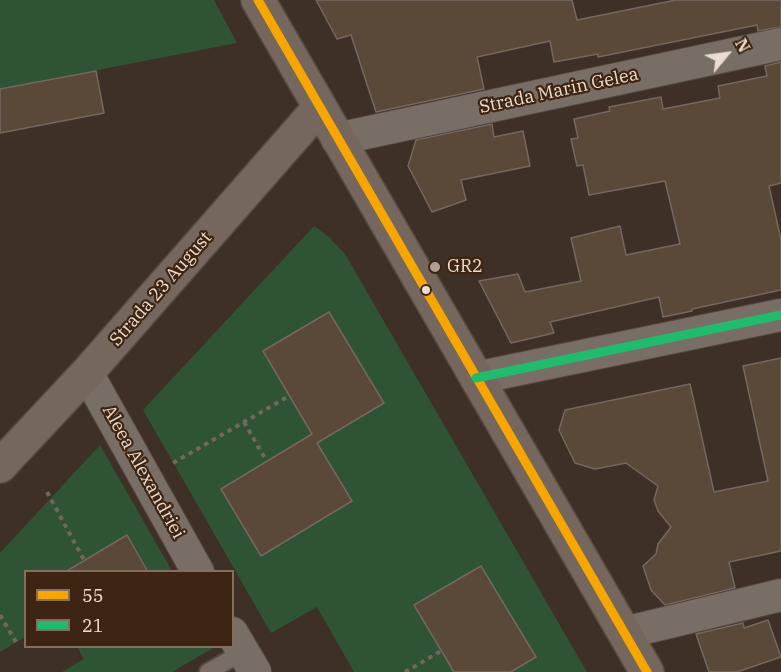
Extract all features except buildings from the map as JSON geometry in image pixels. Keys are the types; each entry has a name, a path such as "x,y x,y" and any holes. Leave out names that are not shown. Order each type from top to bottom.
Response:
{"main road":[{"path":"258,0 647,672"},
{"name":"Strada 23 August","path":"0,466 87,373 319,108"}],"street":[{"name":"Strada Marin Gelea","path":"337,139 781,44"},
{"path":"476,378 781,315"},
{"name":"Aleea Alexandriei","path":"87,373 197,570"},
{"path":"624,633 781,595"}],"lane":[{"path":"208,672 243,652"}],"path":[{"path":"146,478 290,396"},
{"path":"244,423 267,462"},
{"path":"46,492 84,560"},
{"path":"0,615 16,642"},
{"path":"405,672 441,651"}],"green space":[{"path":"0,0 214,0 237,43 0,89"},
{"path":"314,226 329,237 345,254 587,672 511,672 535,657 481,566 414,605 454,672 354,672 317,607 271,633 143,410","holes":["329,312 384,403 317,443 352,501 261,555 221,489 312,434 263,351"]},
{"path":"100,445 171,570 147,570 127,535 67,570 24,570 24,638 0,652 0,553"},
{"path":"78,648 213,648 172,672 62,672 84,659"}],"transit line":[{"name":"55","path":"258,0 647,672"},
{"name":"21","path":"476,378 781,315"}],"place":[{"name":"GR2","path":"435,267"}]}
